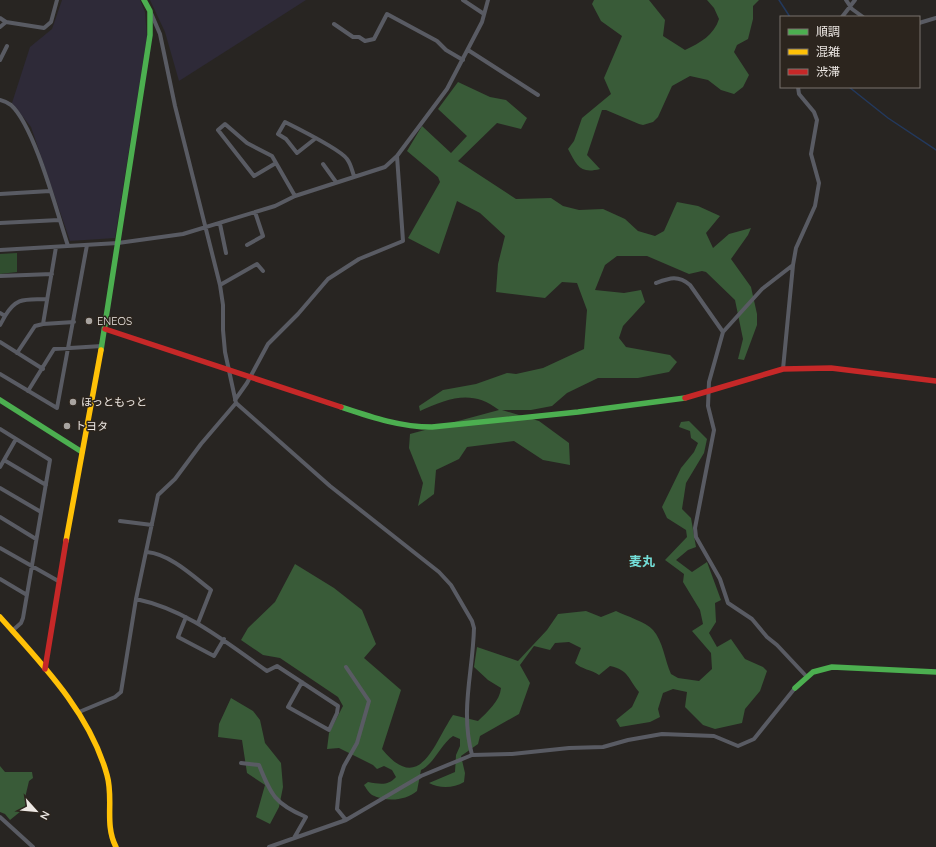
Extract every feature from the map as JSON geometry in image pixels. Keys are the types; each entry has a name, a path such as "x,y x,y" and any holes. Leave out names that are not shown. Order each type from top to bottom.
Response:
{"street":[{"path":"0,18 6,22 44,28 50,22 57,0"},
{"path":"144,0 160,34 175,106 220,285 224,305 223,330 225,352 235,402 330,486 427,562 451,585 472,621 474,628 467,688 467,728 472,755"},
{"path":"463,0 484,14"},
{"path":"0,250 118,243 157,239 220,224 275,206 295,196 385,167 397,156 446,89 468,50 484,14 488,0"},
{"path":"846,0 850,7 862,16"},
{"path":"843,16 855,0"},
{"path":"45,669 82,452 105,329 150,35 150,11"},
{"path":"334,24 353,37 359,37 366,41 374,39 387,14 436,41 446,50 463,60"},
{"path":"920,23 936,18"},
{"path":"0,27 6,22"},
{"path":"0,60 7,46"},
{"path":"468,50 538,95"},
{"path":"783,369 796,248 815,206 819,183 811,154 817,120 814,112 799,94 798,88"},
{"path":"0,100 10,104 23,122 42,166 68,246"},
{"path":"316,138 297,153 286,139 278,134 286,122 316,138 347,158 354,176"},
{"path":"276,163 254,176 218,130 225,124 247,143 272,156 295,196"},
{"path":"79,712 115,697 121,692 136,599 158,495 175,479 200,444 235,402 268,344 298,314 328,279 359,259 403,241 397,156"},
{"path":"323,164 336,182"},
{"path":"0,194 50,191"},
{"path":"247,245 263,236 256,212"},
{"path":"0,223 59,220"},
{"path":"220,224 226,253"},
{"path":"0,374 57,408 87,245"},
{"path":"43,324 56,247"},
{"path":"220,285 258,264 263,271"},
{"path":"793,265 762,289 723,332 715,358 709,391 708,406 714,430 695,528 696,537 720,579 728,603 752,619 767,637 786,654 796,667 807,677"},
{"path":"0,276 52,274"},
{"path":"656,283 677,277 683,279 690,285 723,332"},
{"path":"0,325 10,307 19,300 47,299"},
{"path":"0,313 5,316"},
{"path":"17,353 32,329 43,324 74,322"},
{"path":"105,329 382,421 417,427 432,427 578,412 686,398 751,377 783,369 831,368 936,380"},
{"path":"0,342 43,369"},
{"path":"28,391 54,349 102,346"},
{"path":"0,400 82,452"},
{"path":"0,429 50,460 23,618 21,623 12,631"},
{"path":"0,467 16,439"},
{"path":"4,460 46,485"},
{"path":"0,488 41,512"},
{"path":"0,518 36,539"},
{"path":"120,521 152,526"},
{"path":"0,548 60,582"},
{"path":"146,552 154,552 173,562 211,590 198,623"},
{"path":"0,579 27,595"},
{"path":"136,599 159,604 198,623 224,639 267,671 277,666 302,682 338,706 337,713 329,730 288,707 302,682"},
{"path":"0,617 45,669 79,712 95,741 107,775 110,832 116,847"},
{"path":"186,617 178,637 214,656 224,639"},
{"path":"346,667 368,701 357,743 344,766 340,778 337,809 346,820"},
{"path":"268,847 346,820 421,776 472,755 512,754 569,748 603,747 628,740 662,734 714,736 738,746 754,739 795,688 807,677 822,668 832,667 936,672"},
{"path":"241,763 259,766 271,794 288,810 306,817 294,838"},
{"path":"0,817 33,847"}],"shaded area":[{"path":"62,0 140,0 145,12 147,37 115,238 70,241 31,127 12,103 30,47 52,29"},
{"path":"150,0 306,0 179,81 165,32"}],"green space":[{"path":"594,0 649,0 665,20 663,36 685,50 706,38 717,25 719,19 714,8 707,0 759,0 753,6 753,19 748,39 737,45 734,52 749,75 743,87 734,94 721,90 708,80 690,76 672,86 658,117 653,122 643,125 606,110 602,110 587,155 600,169 583,169 574,160 568,149 574,141 582,118 611,94 604,78 622,36 601,21 592,4"},
{"path":"458,82 490,97 506,100 527,118 521,129 497,123 458,161 516,199 551,198 563,206 579,210 603,209 625,219 638,231 655,236 664,231 677,202 698,206 720,216 706,233 713,248 729,234 751,228 748,235 731,259 751,287 757,314 757,325 744,360 738,359 743,339 735,300 706,272 702,271 689,274 647,256 617,256 605,265 595,290 624,293 641,290 645,302 623,326 619,338 626,347 670,355 677,362 669,372 638,378 598,378 567,393 552,406 531,410 502,410 539,421 569,443 570,465 543,460 514,441 467,447 459,459 436,470 434,494 418,506 423,483 409,448 410,434 499,410 489,403 479,399 470,398 451,399 420,411 419,406 443,390 476,384 507,373 516,374 543,368 584,349 587,310 577,283 562,282 545,298 496,292 498,264 505,236 480,213 457,201 439,254 408,238 440,182 438,177 407,151 422,126 451,153 467,136 438,109"},
{"path":"17,253 17,272 0,274 0,254"},
{"path":"689,421 707,439 704,453 686,483 682,509 691,518 696,547 688,550 676,560 692,572 707,562 721,600 715,603 716,622 709,633 717,647 731,639 745,659 763,667 767,671 760,691 745,709 742,723 715,729 703,725 685,707 687,692 673,689 663,693 658,709 660,717 650,722 620,727 616,720 632,707 639,692 625,673 610,666 599,675 580,667 575,663 581,648 569,642 555,643 550,650 534,646 520,665 530,683 519,714 480,736 478,744 461,756 465,773 464,782 456,786 447,787 429,783 455,772 456,755 460,746 460,739 453,736 444,744 430,763 421,770 417,791 401,799 383,799 372,795 364,785 368,782 380,784 390,782 396,777 392,770 384,766 377,769 373,765 339,748 327,749 329,733 343,706 338,697 280,658 263,655 241,640 248,628 275,602 295,564 334,588 362,610 376,644 364,658 401,690 382,749 395,762 406,767 416,766 425,760 453,715 478,721 498,697 501,688 488,680 474,667 477,647 518,661 547,630 558,614 586,611 601,617 616,611 641,622 653,630 662,645 671,674 678,678 699,681 712,669 711,653 692,631 703,624 700,610 683,582 684,574 665,560 687,537 686,530 667,518 662,507 681,468 694,452 698,443 691,438 690,431 679,427 681,422"},
{"path":"231,698 253,711 260,720 265,743 281,763 283,787 279,807 270,824 256,817 265,785 247,773 242,740 218,737 219,724"},
{"path":"0,766 5,772 32,772 33,778 29,781 25,798 26,807 10,820 5,814 0,812"}],"waterway":[{"path":"779,0 789,16"},
{"path":"850,88 888,118 936,150"}],"traffic: fast":[{"path":"101,350 150,35 150,11 144,0"},
{"path":"341,407 375,418 397,423 420,427 432,427 578,412 685,398"},
{"path":"0,400 82,452"},
{"path":"795,688 813,672 832,667 936,672"}],"traffic: slow":[{"path":"66,541 101,350"},
{"path":"0,617 63,690 89,731 99,752 107,775 110,793 112,838 116,847"}],"traffic: jam":[{"path":"105,329 341,407"},
{"path":"685,398 783,369 831,368 936,381"},
{"path":"45,669 66,541"}],"place":[{"name":"ENEOS","path":"89,321"},
{"name":"ほっともっと","path":"73,402"},
{"name":"トヨタ","path":"67,426"}],"district":[{"name":"麦丸","path":"642,561"}]}
